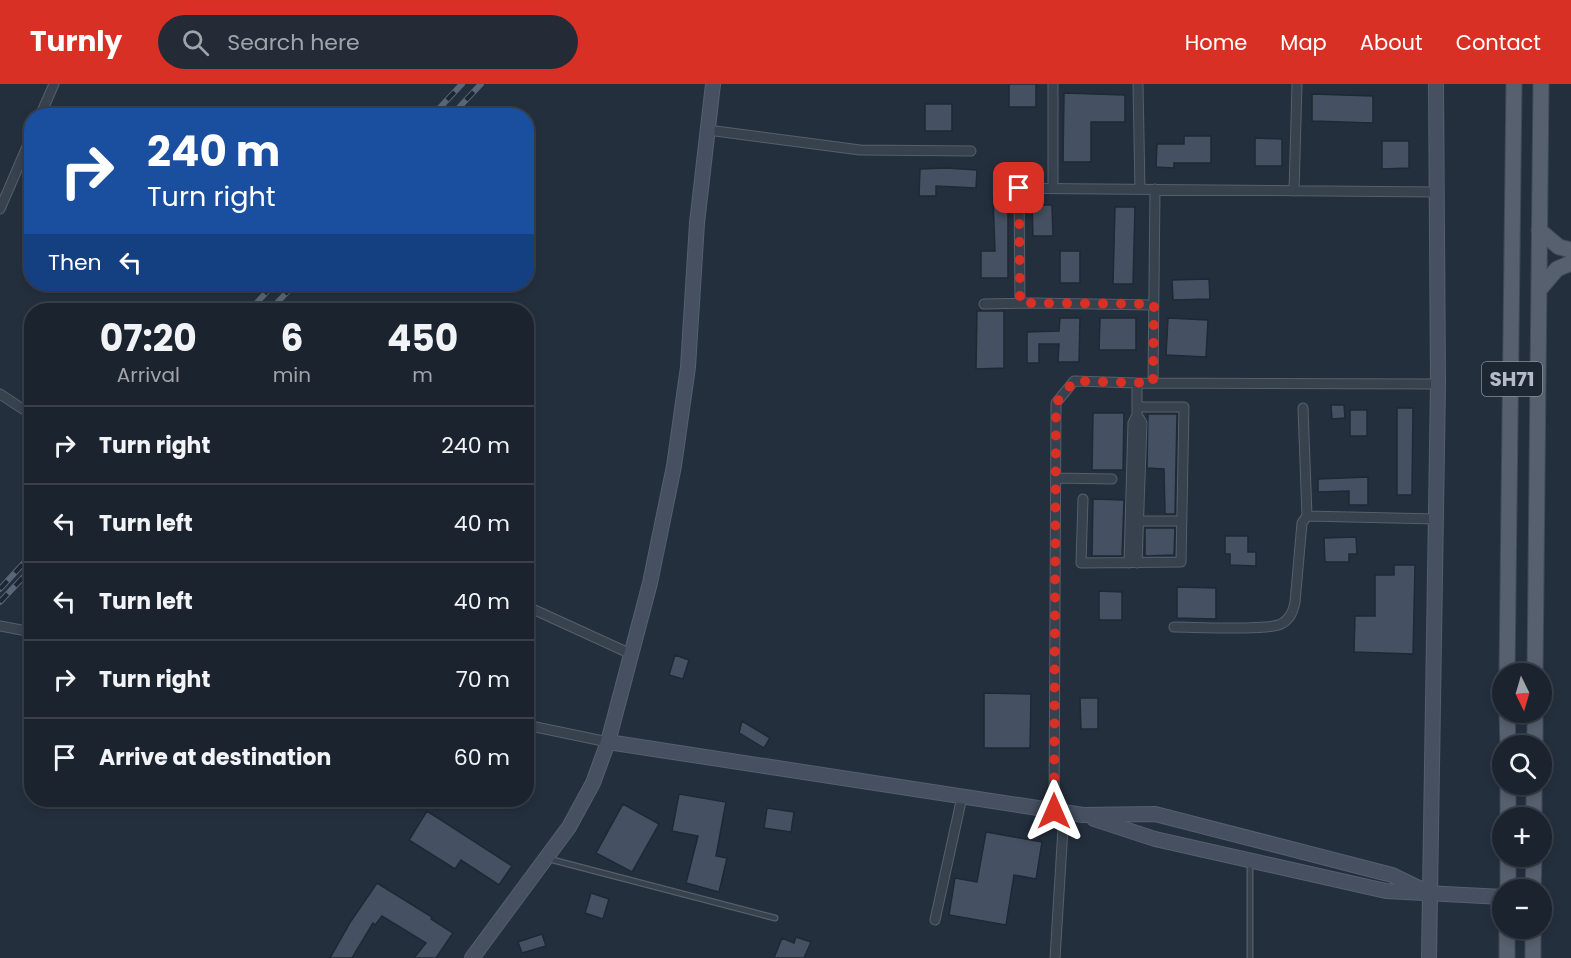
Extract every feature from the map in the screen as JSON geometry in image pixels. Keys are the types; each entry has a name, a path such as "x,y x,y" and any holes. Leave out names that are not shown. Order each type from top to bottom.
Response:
{"main road":[{"name":"SH71","path":"1507,663 1514,84"},
{"name":"SH71","path":"1535,663 1541,84"},
{"path":"1539,230 1555,245 1571,250"},
{"path":"1539,290 1557,269 1571,263"},
{"path":"1507,939 1507,958"},
{"path":"1533,939 1533,958"}],"street":[{"path":"44,108 54,84"},
{"path":"472,958 569,827 593,783 608,742 650,583 675,455 688,367 697,223 713,84"},
{"path":"1053,84 1053,188"},
{"path":"1294,191 1297,84"},
{"path":"1429,958 1438,384 1436,84"},
{"path":"1138,86 1140,189"},
{"path":"708,130 860,150 971,151"},
{"path":"0,209 24,154"},
{"path":"999,188 1438,192"},
{"path":"1019,188 1020,303"},
{"path":"1153,383 1155,189"},
{"path":"984,304 1154,304"},
{"path":"1055,958 1059,812 1056,403 1074,381 1438,384"},
{"path":"1133,563 1133,423 1137,411 1137,383"},
{"path":"0,393 24,410"},
{"path":"1083,499 1081,563 1181,562 1184,407 1137,411"},
{"path":"1174,627 1274,626 1289,618 1295,602 1302,523 1307,516 1303,408"},
{"path":"1133,563 1139,521 1142,423 1137,411"},
{"path":"1056,478 1113,479"},
{"path":"1307,516 1436,519"},
{"path":"1139,521 1182,521"},
{"path":"534,610 631,654"},
{"path":"0,626 24,630"},
{"path":"534,727 608,742 1059,812 1083,815 1155,814 1392,875 1431,894"},
{"path":"935,920 962,797"},
{"path":"1083,815 1155,839 1386,891 1492,897"}],"lane":[{"path":"547,859 775,918"},
{"path":"1250,860 1250,958"}],"building":[{"path":"1009,84 1036,84 1036,107 1009,107"},
{"path":"1064,93 1125,95 1125,122 1091,122 1091,162 1063,162"},
{"path":"1312,94 1373,96 1373,123 1312,121"},
{"path":"925,104 952,104 952,131 925,131"},
{"path":"1184,136 1211,136 1211,163 1174,163 1174,168 1156,167 1157,144 1184,144"},
{"path":"1255,138 1282,139 1282,166 1255,166"},
{"path":"1382,141 1409,141 1409,168 1382,169"},
{"path":"920,169 977,170 976,188 936,186 936,196 919,196"},
{"path":"993,198 1008,198 1008,278 981,278 981,251 995,251"},
{"path":"1032,205 1052,205 1053,236 1033,236"},
{"path":"1115,207 1135,207 1133,284 1113,284"},
{"path":"1060,251 1080,251 1080,283 1060,283"},
{"path":"1209,279 1210,299 1173,300 1172,280"},
{"path":"977,311 1004,311 1004,368 976,369"},
{"path":"1060,318 1080,318 1079,362 1058,362 1059,344 1039,344 1039,363 1027,363 1027,332 1059,331"},
{"path":"1100,318 1136,318 1136,350 1099,350"},
{"path":"1168,318 1208,320 1206,357 1166,355"},
{"path":"1331,405 1344,405 1345,418 1332,419"},
{"path":"1397,408 1413,408 1412,495 1397,495"},
{"path":"1350,410 1367,410 1367,436 1350,436"},
{"path":"1093,413 1124,413 1123,470 1092,470"},
{"path":"1148,414 1177,414 1175,514 1165,514 1164,469 1147,468"},
{"path":"1368,477 1368,505 1349,505 1349,491 1318,492 1318,479"},
{"path":"1093,499 1124,500 1122,556 1092,556"},
{"path":"1145,528 1175,528 1174,555 1145,556"},
{"path":"1225,536 1248,536 1248,552 1256,552 1256,566 1230,565 1230,554 1225,554"},
{"path":"1356,537 1357,554 1349,554 1349,562 1325,562 1324,538"},
{"path":"1394,565 1415,565 1413,654 1354,652 1355,616 1375,616 1375,575 1394,575"},
{"path":"1177,587 1216,588 1216,619 1177,618"},
{"path":"1099,591 1122,592 1122,620 1099,620"},
{"path":"675,655 689,660 683,679 669,675"},
{"path":"984,693 1031,694 1030,748 984,748"},
{"path":"1080,698 1098,698 1098,729 1081,729"},
{"path":"742,721 770,738 764,748 739,733"},
{"path":"679,794 726,802 716,856 727,858 719,892 686,883 698,836 672,831"},
{"path":"623,804 659,824 632,872 596,853"},
{"path":"767,808 794,812 791,832 764,828"},
{"path":"427,811 512,866 499,885 461,860 455,869 409,840"},
{"path":"986,832 1042,842 1036,879 1014,875 1006,925 949,915 955,878 977,882"},
{"path":"377,883 432,917 431,919 453,933 436,958 414,958 426,943 382,916 375,925 373,923 352,958 330,958 351,921"},
{"path":"591,893 609,899 603,919 585,913"},
{"path":"542,934 546,946 522,953 518,942"},
{"path":"796,937 811,942 804,958 774,958 782,938 794,943"}],"railway":[{"path":"440,108 462,84"},
{"path":"458,108 481,84"},
{"path":"256,303 268,291"},
{"path":"277,303 288,291"},
{"path":"0,589 24,563"},
{"path":"0,602 24,576"}],"route":[{"path":"1019,188 1020,303 1154,304 1153,383 1074,381 1056,403 1054,811"}]}
